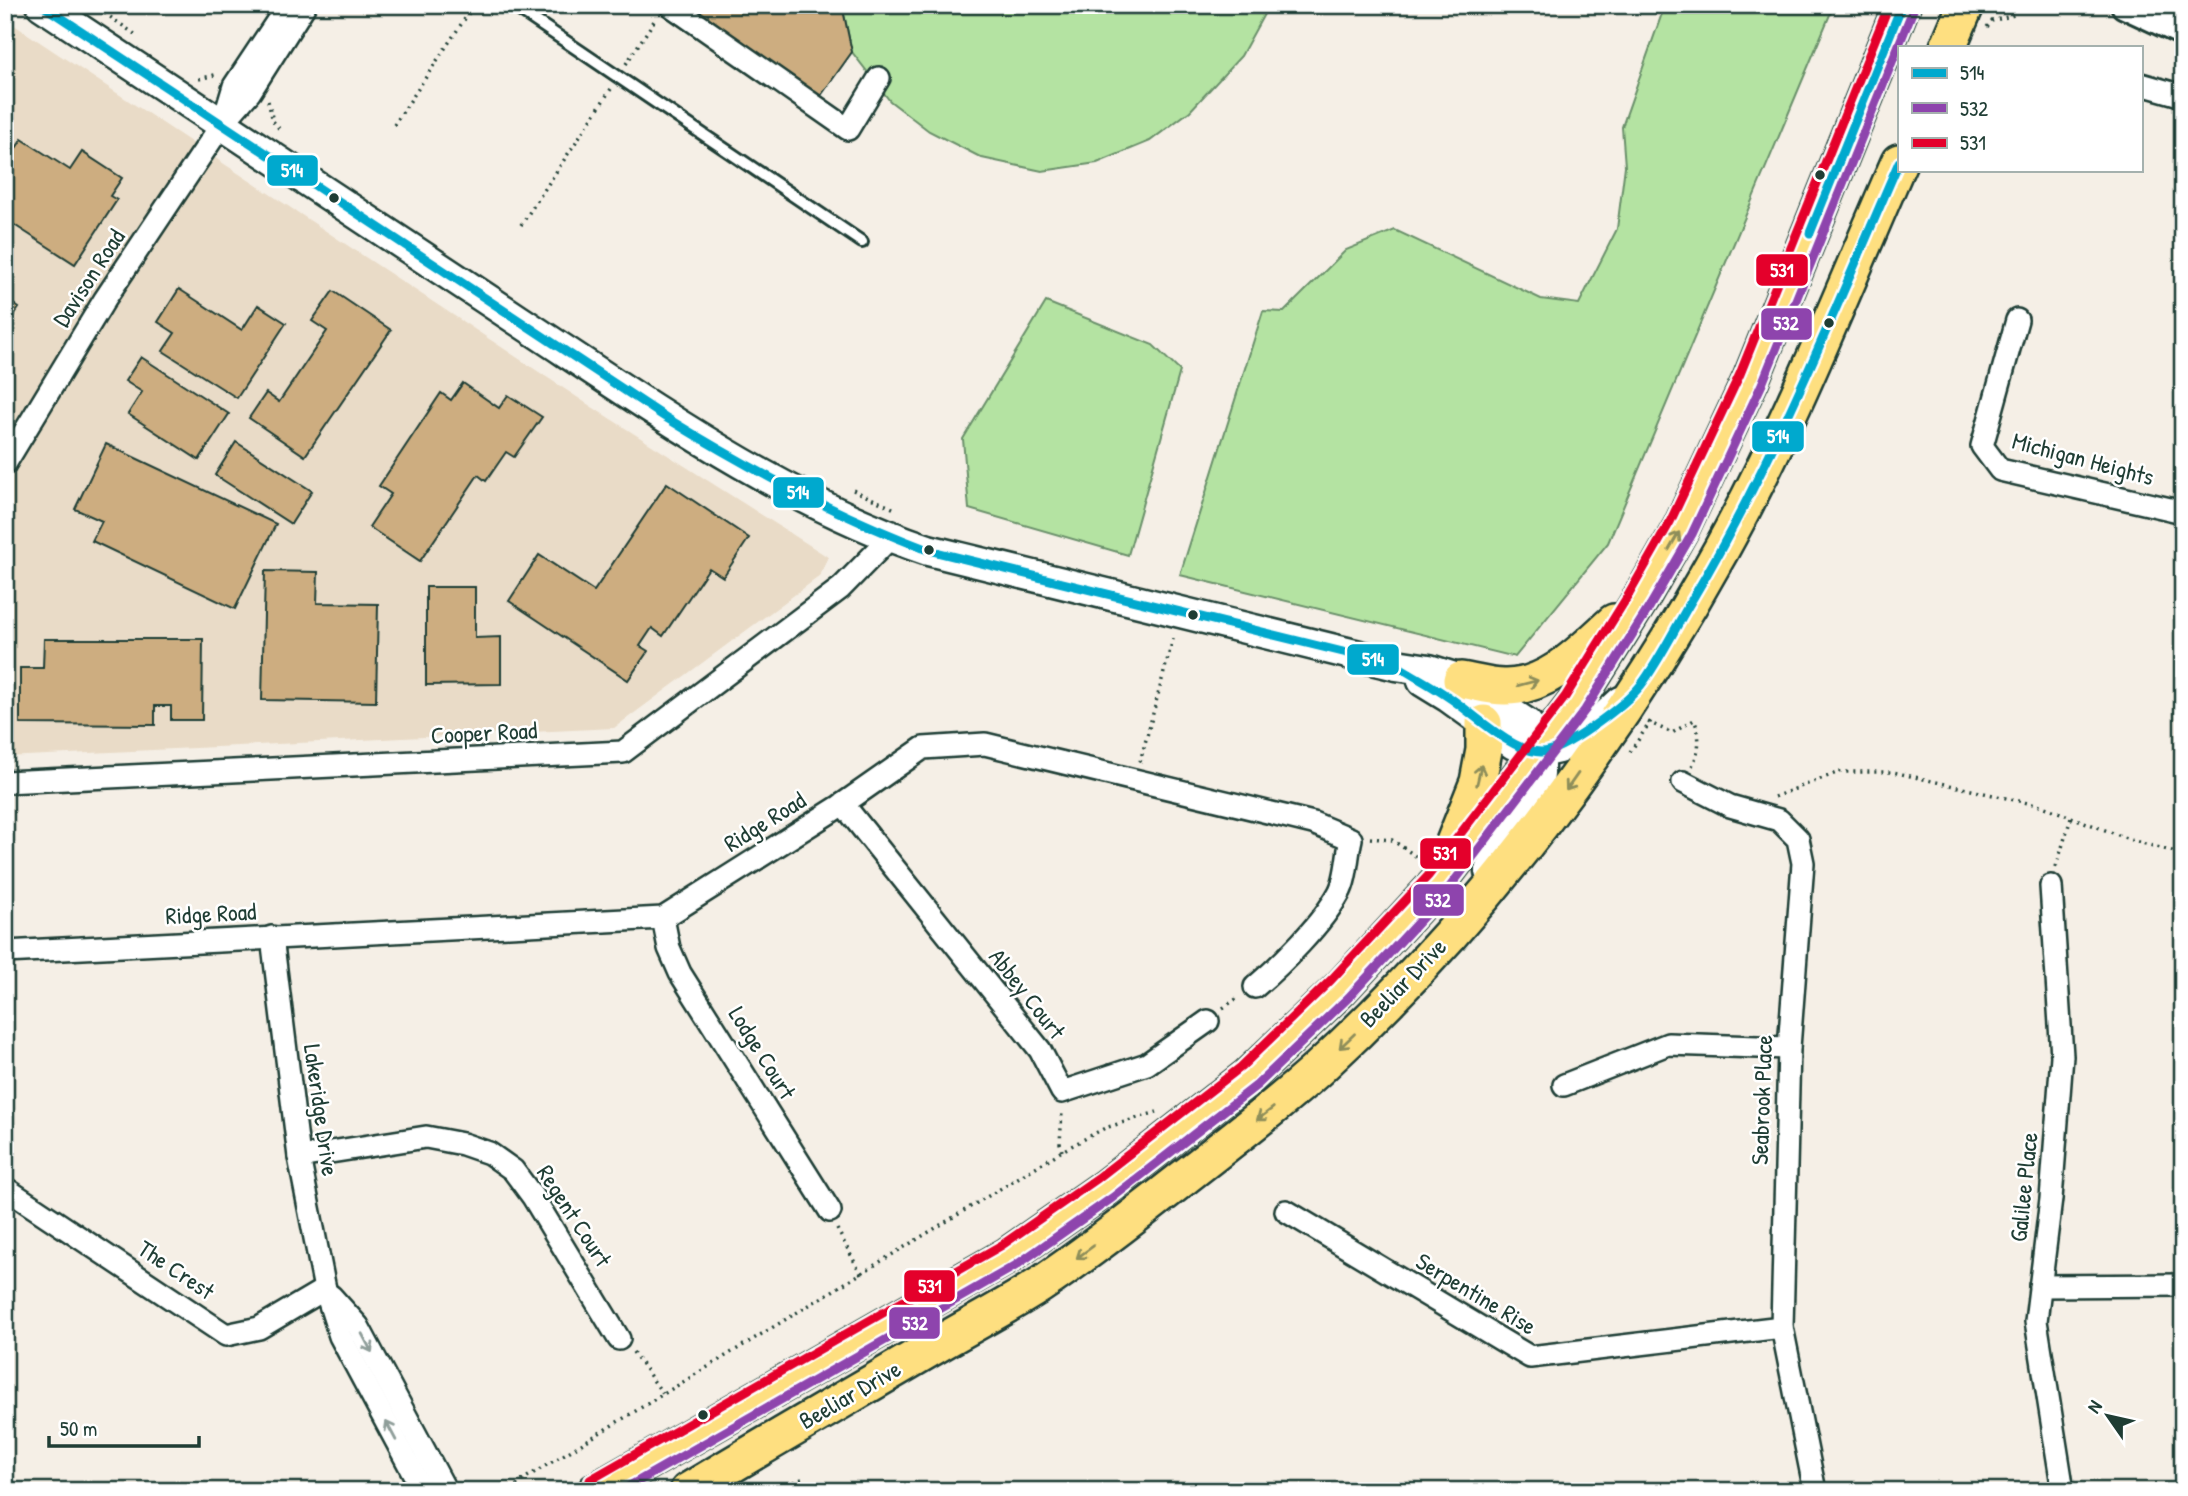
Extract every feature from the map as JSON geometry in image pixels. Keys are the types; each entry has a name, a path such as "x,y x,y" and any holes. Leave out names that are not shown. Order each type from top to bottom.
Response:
{"highway":[{"name":"Beeliar Drive","path":"596,1491 1009,1255 1105,1188 1249,1076 1340,989 1429,872 1540,751 1574,704 1640,600 1701,488 1751,379 1902,5"},
{"name":"Beeliar Drive","path":"688,1491 1038,1286 1122,1226 1278,1104 1317,1070 1375,1014 1462,921 1555,806 1632,697 1721,551 1787,419 1898,164"},
{"path":"1461,680 1503,687 1534,683 1564,665 1640,600"},
{"path":"1429,872 1478,782 1484,750 1485,723"}],"main road":[{"path":"42,5 676,424 801,495 895,524 928,550 1396,665 1429,670 1461,680 1498,703 1534,730 1539,739 1539,775 1504,848 1462,921"},
{"path":"1396,665 1449,697 1514,744 1540,751 1558,748 1598,723 1632,697"}],"street":[{"path":"222,124 234,86 288,5"},
{"path":"222,124 250,92 305,5"},
{"path":"2125,5 2183,33"},
{"path":"665,9 848,129 879,78"},
{"path":"2142,84 2183,96"},
{"name":"Davison Road","path":"5,464 105,299 222,124"},
{"name":"Michigan Heights","path":"2017,320 1982,446 2000,470 2183,512"},
{"name":"Cooper Road","path":"5,782 624,752 841,588 895,524"},
{"name":"Ridge Road","path":"5,952 663,918 843,804 923,748 985,744 1313,823 1350,839"},
{"name":"Seabrook Place","path":"1683,782 1730,806 1779,820 1798,839 1803,863 1789,1048 1782,1327 1815,1491"},
{"name":"Abbey Court","path":"843,804 1040,1050 1062,1092"},
{"path":"1255,987 1324,915 1341,891 1350,839"},
{"name":"Galilee Place","path":"2051,886 2062,1056 2051,1199 2036,1321 2063,1491"},
{"name":"Lodge Court","path":"663,918 670,948 680,973 830,1211"},
{"name":"Lakeridge Drive","path":"272,937 299,1157 325,1289 340,1336 423,1491"},
{"path":"1062,1092 1147,1064 1208,1021"},
{"path":"1564,1086 1668,1044 1789,1048"},
{"name":"Regent Court","path":"299,1157 426,1137 463,1144 489,1153 513,1170 533,1197 619,1339"},
{"name":"The Crest","path":"5,1188 226,1335 259,1328 325,1289"},
{"name":"Serpentine Rise","path":"1286,1210 1530,1357 1782,1327"},
{"path":"2040,1286 2183,1286"},
{"path":"325,1289 358,1326 446,1491"}],"lane":[{"path":"512,5 862,242"}],"path":[{"path":"93,5 140,38"},
{"path":"394,125 474,5"},
{"path":"1969,21 1992,21 2014,15 2013,5"},
{"path":"627,62 665,9"},
{"path":"192,78 208,78 224,69"},
{"path":"521,225 618,77"},
{"path":"267,97 273,121 283,133"},
{"path":"842,486 895,524"},
{"path":"1135,779 1176,626"},
{"path":"1632,697 1637,718 1672,733 1694,720 1699,731 1697,757 1683,782"},
{"path":"1771,798 1839,772 1893,772 2045,807 2134,841 2183,854"},
{"path":"2051,886 2071,817"},
{"path":"1350,839 1392,840 1429,872"},
{"path":"1208,1021 1255,987"},
{"path":"1062,1092 1062,1151"},
{"path":"512,1491 519,1482 1062,1151 1105,1128 1163,1110"},
{"path":"830,1211 861,1274"},
{"path":"619,1339 639,1358 663,1394"},
{"path":"767,1491 802,1479 805,1486 800,1491"}],"shaded area":[{"path":"5,19 592,407 828,557 820,576 614,728 5,757"}],"green space":[{"path":"842,5 1269,5 1241,56 1190,111 1150,141 1097,163 1042,171 982,158 929,131 890,101 852,52"},
{"path":"1665,5 1834,5 1608,543 1515,657 1180,575 1263,311 1284,312 1346,250 1395,230 1541,299 1579,304 1617,229 1625,166 1622,127"},
{"path":"1046,302 1153,345 1180,371 1128,555 969,509 963,439"}],"building":[{"path":"683,5 842,5 852,52 820,97"},
{"path":"22,139 70,170 82,152 122,178 110,196 117,200 75,264 5,219 5,165"},
{"path":"179,289 242,330 258,305 286,323 237,398 163,351 175,333 158,322"},
{"path":"333,291 391,330 305,456 249,418 266,393 279,402 327,331 312,321"},
{"path":"5,298 19,308 5,328"},
{"path":"141,357 229,414 199,460 128,414 142,392 125,381"},
{"path":"463,383 499,408 508,395 542,417 514,457 506,452 486,481 478,475 420,561 369,527 391,494 379,486 441,393 451,400"},
{"path":"236,442 312,491 291,524 215,475"},
{"path":"106,444 276,524 235,609 92,541 102,521 75,509"},
{"path":"667,483 749,538 723,577 709,568 663,636 652,628 640,646 648,651 628,680 509,601 539,555 594,591"},
{"path":"265,571 318,572 317,603 378,604 376,702 262,700"},
{"path":"426,587 475,587 475,638 501,637 501,684 426,685"},
{"path":"44,639 203,639 202,720 171,720 171,706 155,706 155,725 20,724 20,668 43,668"}],"transit line":[{"name":"514","path":"42,5 665,417 761,473 826,506 928,550 1396,665 1444,694 1506,739 1518,746 1541,752 1579,736 1609,715 1641,685 1655,665 1751,492 1827,328 1898,164"},
{"name":"531","path":"590,1480 1002,1245 1098,1178 1241,1067 1331,980 1428,876 1565,697 1670,522 1740,374 1889,5"},
{"name":"514","path":"1810,233 1902,5"},
{"name":"532","path":"1898,46 1913,10"},
{"name":"532","path":"621,1491 1015,1266 1112,1198 1257,1085 1349,997 1446,892 1585,710 1692,534 1762,384 1898,47"}]}
